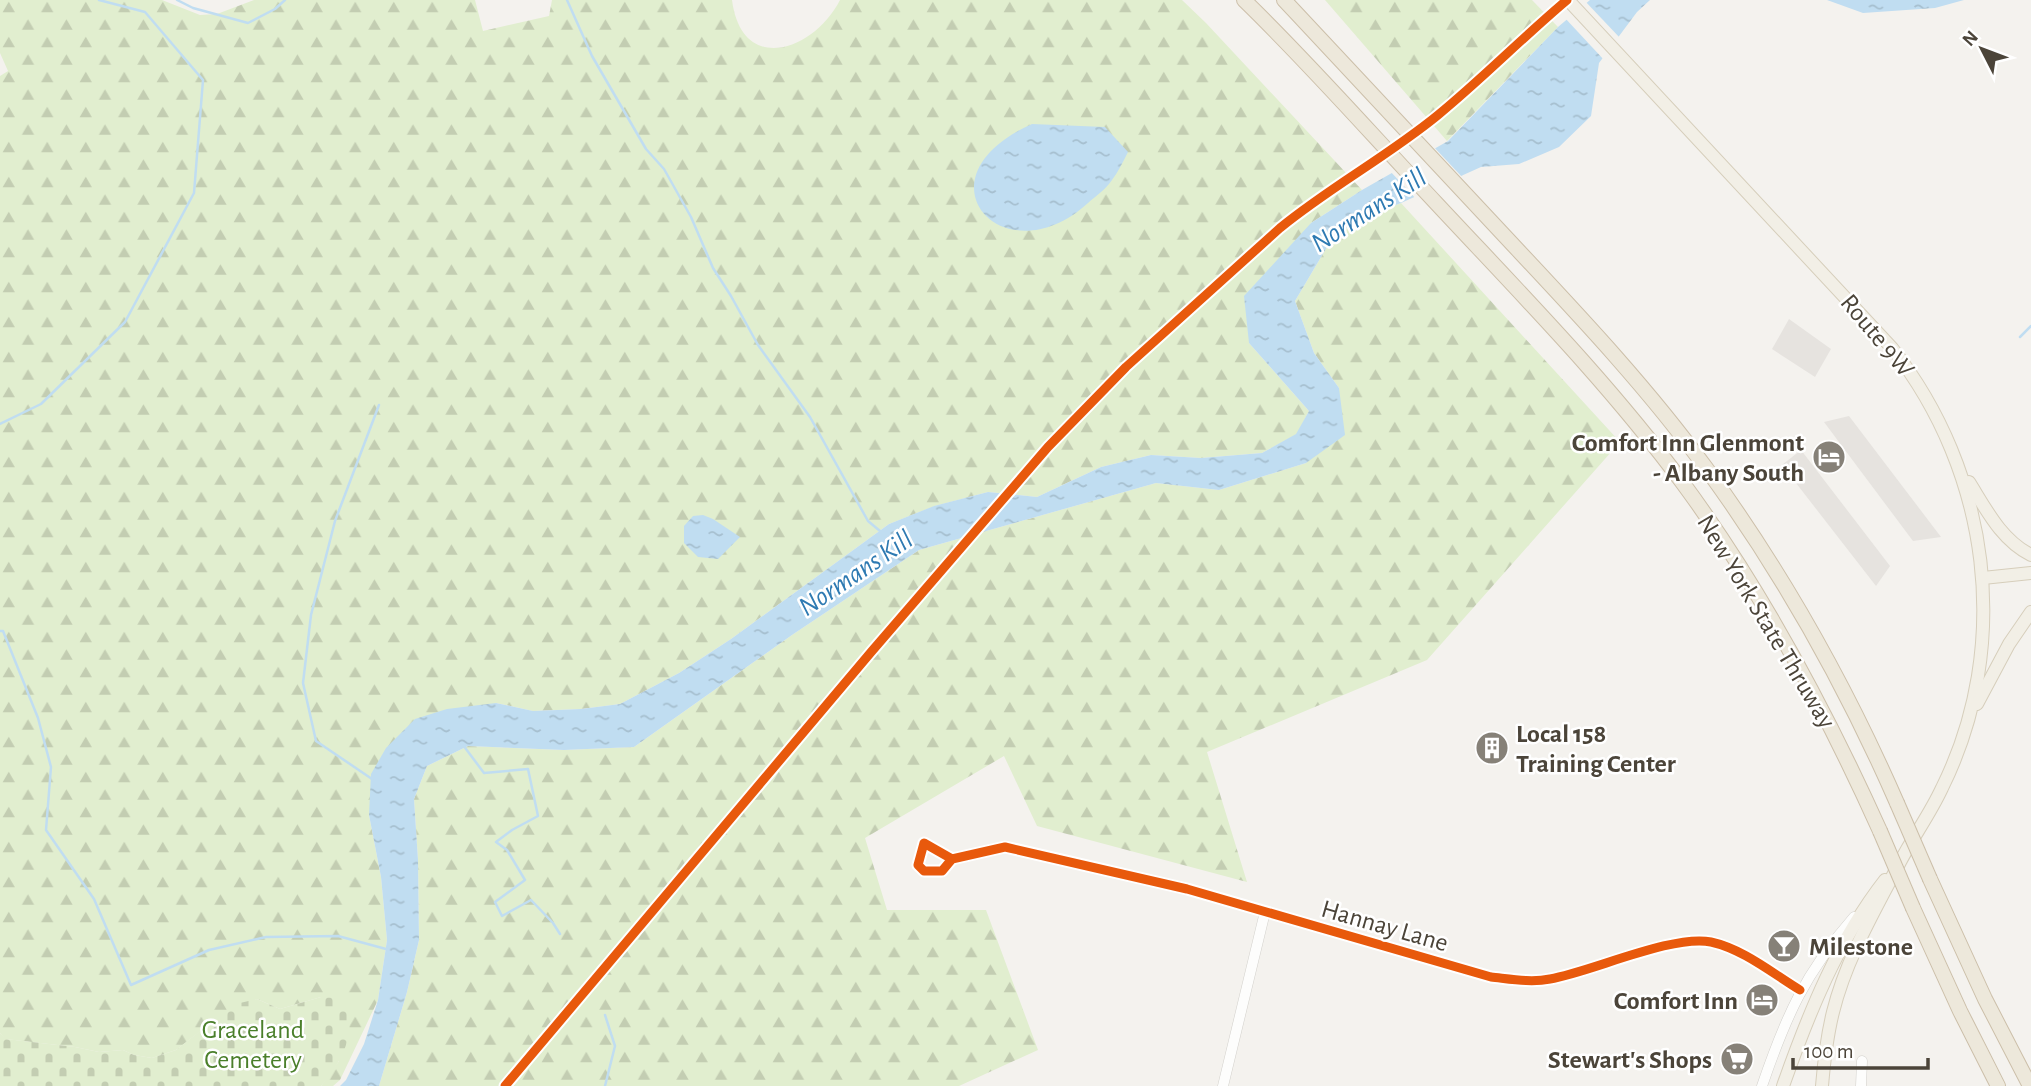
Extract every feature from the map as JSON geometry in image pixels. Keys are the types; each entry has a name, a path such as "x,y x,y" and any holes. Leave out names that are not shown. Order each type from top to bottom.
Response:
{"highway":[{"name":"New York State Thruway","path":"1244,0 1602,382 1701,509 1748,579 1803,672 1843,751 1951,992 1998,1086"},
{"name":"New York State Thruway","path":"1284,0 1602,339 1692,449 1742,518 1828,659 1872,747 1985,999 2031,1086"}],"main road":[{"name":"Route 9W","path":"1569,0 1892,348 1930,403 1958,464 1972,510 1983,579 1981,653 1967,723"},
{"path":"1958,464 2000,530 2013,544 2031,555"},
{"path":"1983,579 2031,573"},
{"path":"1813,1086 1817,1057 1854,952 1901,860 1943,787 1967,723 2008,645 2031,612"},
{"path":"1783,1086 1819,995 1866,904 1901,860"},
{"path":"1822,1086 1833,1013"}],"street":[{"name":"Hannay Lane","path":"951,859 1005,847 1187,889 1491,977 1513,980 1550,979 1664,947 1704,941 1728,947 1800,990"},
{"path":"1762,1086 1783,1027 1800,990 1824,954 1866,904"},
{"path":"1223,1086 1265,912"},
{"path":"1861,1086 1862,1061"}],"green space":[{"path":"0,0 162,0 200,15 217,14 254,0 475,0 483,31 549,16 552,0 732,0 738,24 749,39 764,47 780,48 814,32 840,0 1182,0 1362,190 1311,223 1249,343 1309,411 1297,434 1262,453 1201,458 1151,455 1101,467 1037,497 988,492 935,506 889,524 731,639 679,673 620,704 533,711 496,703 369,815 381,877 387,940 378,1000 340,1080 333,1086 321,1086 339,1061 321,997 280,1009 257,999 228,1010 176,1050 152,1058 123,1050 99,1052 5,1039 0,1033 0,76 8,71 0,53"},
{"path":"1325,0 1532,0 1558,27 1447,141"},
{"path":"1401,203 1620,442 1427,660 1207,752 1247,882 1037,826 1004,756 865,838 887,910 986,910 1038,1050 959,1086 379,1086 407,992 419,940 414,799 427,766 468,746 564,750 634,747 792,635 919,550 1156,483 1219,490 1306,463 1339,388 1314,353 1295,301 1327,247 1354,221"},
{"name":"Graceland Cemetery","path":"321,997 340,998 348,1016 349,1028 342,1056 321,1086 0,1086 0,1033 6,1039 99,1052 123,1050 152,1058 176,1050 228,1009 240,1003 257,999 280,1009"}],"shaded area":[{"path":"1789,319 1831,349 1815,377 1772,349"},
{"path":"1849,416 1941,537 1913,541 1824,422"},
{"path":"1801,450 1890,566 1876,586 1782,465"}],"water":[{"name":"Normans Kill","path":"1590,0 1650,0 1637,12 1599,63 1591,116 1559,147 1519,164 1481,167 1354,221 1327,247 1295,301 1314,353 1339,388 1345,435 1306,463 1219,490 1156,483 919,550 792,635 634,747 564,750 468,746 427,766 414,799 419,940 407,992 379,1086 340,1086 346,1080 364,1044 378,1000 387,940 381,877 369,815 371,774 386,748 415,719 447,709 496,703 533,711 620,704 679,673 731,639 889,524 934,506 988,492 1037,497 1101,467 1151,455 1201,458 1262,453 1296,434 1309,411 1249,343 1244,296 1311,223 1362,190 1448,141 1558,27"},
{"path":"1827,0 1964,0 1935,8 1863,13"},
{"path":"1032,124 1105,127 1128,152 1110,183 1088,203 1057,224 1027,231 1001,226 983,213 974,193 978,170 996,146"},
{"path":"703,515 740,537 718,559 698,557 684,543 684,526 693,516"}],"pier":[{"path":"1584,0 1621,39 1605,61 1564,17"},
{"path":"1432,145 1464,179 1417,200 1389,170"},
{"path":"1005,491 1014,491 973,538 960,542"}],"waterway":[{"path":"0,424 41,404 125,322 194,193 203,80 145,12 99,0"},
{"path":"177,0 193,8 248,23 275,9 285,0"},
{"name":"Normans Kill","path":"567,0 592,56 646,149 664,169 691,217 713,268 758,345 810,417 868,521 880,531"},
{"path":"2020,337 2031,326"},
{"path":"372,779 316,741 303,683 311,615 335,521 379,405"},
{"path":"0,631 3,631 38,718 51,767 46,830 94,899 131,985 209,950 266,937 338,936 386,949"},
{"path":"463,745 484,773 528,769 538,816 496,842 507,850 525,880 495,902 502,916 531,900 560,934"},
{"path":"605,1015 615,1046 605,1086"}],"cycle path":[{"path":"505,1086 1048,447 1126,367 1280,228 1438,115 1567,0"},
{"path":"952,859 924,843 918,865 924,871 942,871 952,859 1005,847 1187,889 1491,977 1513,980 1550,979 1654,948 1676,943 1711,942 1746,956 1800,990"}],"place":[{"name":"Comfort Inn Glenmont - Albany South","path":"1829,457"},
{"name":"Local 158 Training Center","path":"1492,748"},
{"name":"Milestone","path":"1784,946"},
{"name":"Comfort Inn","path":"1762,1000"},
{"name":"Stewart's Shops","path":"1737,1059"}]}
